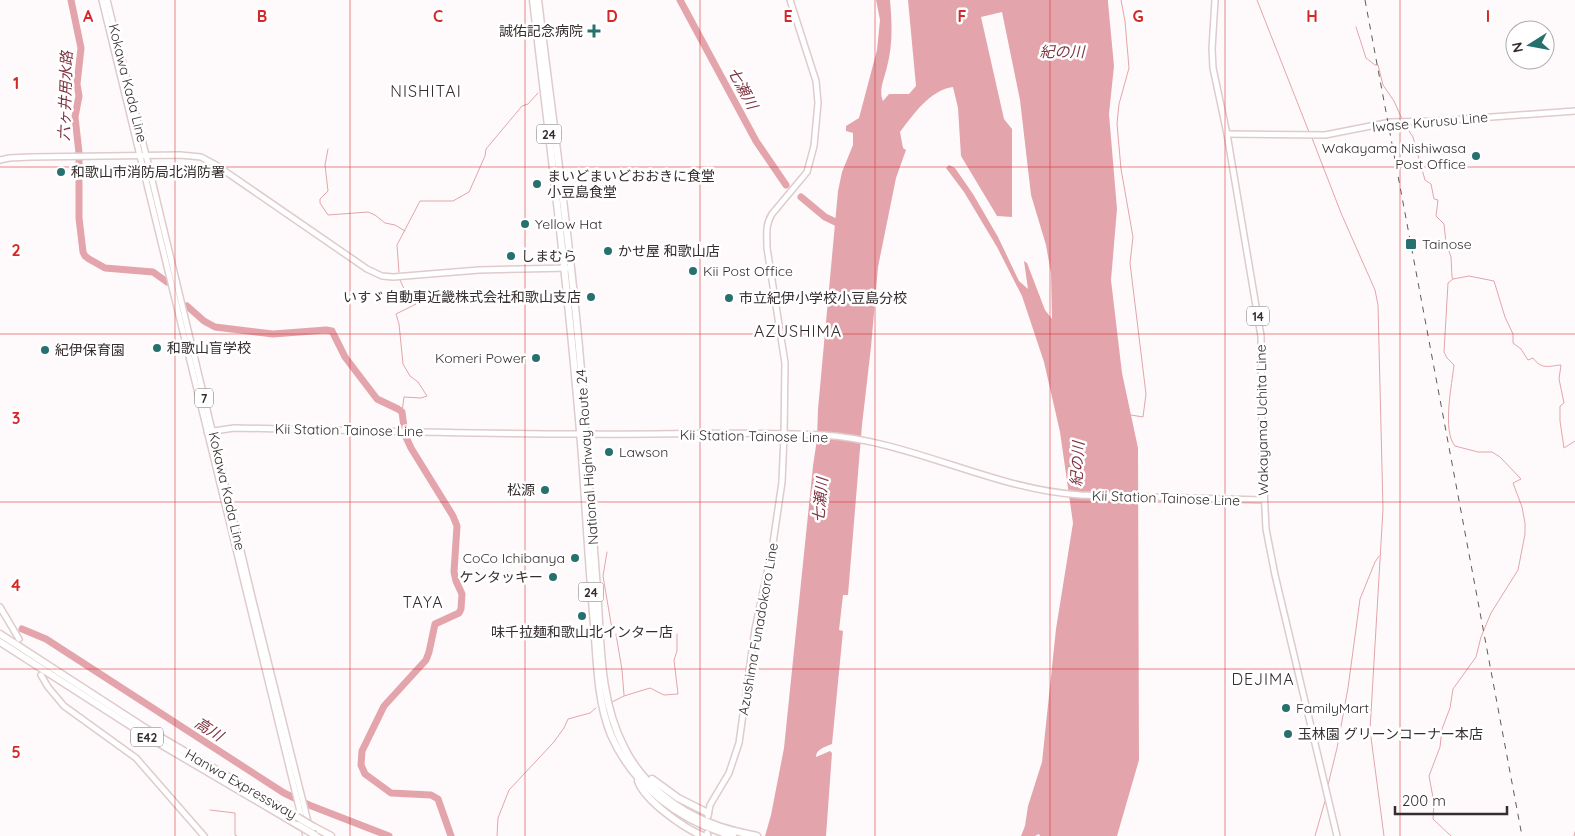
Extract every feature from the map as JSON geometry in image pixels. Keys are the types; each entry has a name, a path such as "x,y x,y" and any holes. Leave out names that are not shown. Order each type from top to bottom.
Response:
{"highway":[{"name":"National Highway Route 24","path":"533,0 568,268"},
{"name":"National Highway Route 24","path":"538,0 568,268 605,691 610,713 623,751 640,775 664,796 685,811 734,834 757,836"},
{"name":"Hanwa Expressway","path":"0,634 148,730 331,836"},
{"name":"Hanwa Expressway","path":"0,642 167,749 315,836"},
{"name":"24","path":"623,751 640,775 652,801 682,824 706,835"},
{"name":"24","path":"640,775 708,815"}],"main road":[{"name":"Kokawa Kada Line","path":"102,0 301,796 315,836"},
{"name":"Kokawa Kada Line","path":"107,0 146,156 306,836"},
{"name":"Azushima Funadokoro Line","path":"708,815 710,805 729,773 739,743 755,629 772,550 782,482 784,362 766,230 772,214 807,172 814,146 818,103 816,81 790,0"},
{"name":"Wakayama Uchita Line","path":"1215,0 1212,49 1213,68 1227,134 1261,336 1260,500 1274,575 1337,836"},
{"name":"Iwase Kurusu Line","path":"1227,134 1325,135 1391,122 1575,111"},
{"path":"0,160 9,158 140,155 201,157 216,165 357,263 382,276 393,277 479,270 568,268"},
{"name":"Kii Station Tainose Line","path":"210,431 234,428 583,434 822,435 866,440 888,445 1005,482 1042,490 1080,495 1260,500"},
{"path":"0,607 20,639"},
{"path":"40,675 64,706 136,758 204,836"}],"water":[{"name":"紀の川","path":"876,0 890,0 891,8 891,42 882,88 883,101 889,94 909,94 916,86 908,0 1108,0 1114,66 1109,114 1117,209 1111,280 1122,373 1138,448 1139,760 1117,836 1040,836 1039,834 1035,836 1021,836 1042,762 1056,629 1073,523 1060,432 1044,362 1022,296 997,247 964,192 946,168 949,165 955,168 973,194 998,237 1019,281 1028,289 1024,261 1027,263 1045,310 1052,319 1051,273 1046,245 1031,195 1020,100 1002,12 981,17 1004,119 1012,129 1012,217 997,216 961,156 958,108 953,87 937,93 923,104 900,132 903,148 906,150 896,178 878,267 862,425 848,595 843,595 839,630 843,631 832,744 819,750 816,754 816,757 830,751 832,753 826,836 765,836 784,748 817,439 818,409 838,191 842,172 853,145 853,133 846,131 846,126 859,118 877,50 880,20"}],"waterway":[{"name":"六ヶ井用水路","path":"71,0 81,48 77,84 79,96 75,117 79,153 79,218 83,252 89,259 105,268 153,272 167,282"},
{"name":"七瀬川","path":"680,0 756,141 786,185"},
{"path":"1121,0 1125,21 1129,68 1119,104 1117,124 1121,169 1133,237 1130,263 1146,394 1143,417 1131,415"},
{"path":"1257,0 1309,132"},
{"path":"1356,27 1366,58 1375,65 1378,65 1383,85 1394,101 1402,119"},
{"path":"399,272 397,245 420,201 453,201 469,192 485,156 486,149 522,106 528,104 538,93"},
{"path":"1405,125 1413,137 1425,180 1431,184 1434,199 1438,200 1436,216 1444,224 1446,243 1451,257 1453,279 1469,276 1494,281 1505,317 1513,334 1513,343 1521,349 1528,360 1533,358 1542,366 1561,365 1559,379 1564,403 1560,406 1560,421 1564,448 1575,441"},
{"path":"1312,138 1341,213 1375,290 1378,305 1383,509 1370,730 1384,836"},
{"path":"328,149 325,165 328,191 320,199 320,203 328,215 368,212 385,223 395,225 405,231"},
{"name":"七瀬川","path":"801,197 825,217 844,226"},
{"path":"1451,836 1433,819 1434,803 1429,776 1440,747 1442,729 1450,708 1453,689 1476,657 1481,637 1491,613 1518,570 1525,534 1522,507 1513,483 1521,479 1500,457 1492,452 1478,452 1455,446 1451,439 1448,419 1454,365 1444,352 1448,283 1453,279"},
{"path":"400,280 406,293 416,304 396,314 399,324 403,364 410,376 418,382 427,396 421,398 404,397 402,412"},
{"name":"六ヶ井用水路","path":"187,306 204,321 215,327 273,334 332,331 345,357 377,399 402,412 404,427"},
{"name":"六ヶ井用水路","path":"405,435 457,526 454,572 462,594 461,609 459,613 435,624 426,660 384,706 362,751 361,765 365,774 391,793 431,795 438,799 451,836"},
{"path":"607,552 603,576 612,629"},
{"path":"1328,785 1348,688 1360,599 1379,556"},
{"name":"高川","path":"22,629 46,639 284,793 309,805 389,836"},
{"path":"616,634 624,695"},
{"path":"610,703 624,696 650,688 664,695 678,694 674,660 677,651 677,634"},
{"path":"497,836 498,818 509,790 553,743 568,719 590,713 596,708"},
{"path":"1315,836 1325,801"},
{"path":"210,810 235,813 235,835 237,836"},
{"path":"1574,836 1575,832"}],"railway":[{"path":"1365,0 1522,836"}],"place":[{"name":"誠佑記念病院","path":"594,31"},
{"name":"Wakayama Nishiwasa Post Office","path":"1476,156"},
{"name":"和歌山市消防局北消防署","path":"61,172"},
{"name":"まいどまいどおおきに食堂 小豆島食堂","path":"537,184"},
{"name":"Yellow Hat","path":"525,224"},
{"name":"Tainose","path":"1411,244"},
{"name":"かせ屋 和歌山店","path":"608,251"},
{"name":"しまむら","path":"511,256"},
{"name":"Kii Post Office","path":"693,271"},
{"name":"いすゞ自動車近畿株式会社和歌山支店","path":"591,297"},
{"name":"市立紀伊小学校小豆島分校","path":"729,298"},
{"name":"和歌山盲学校","path":"157,348"},
{"name":"紀伊保育園","path":"45,350"},
{"name":"Komeri Power","path":"536,358"},
{"name":"Lawson","path":"609,452"},
{"name":"松源","path":"545,490"},
{"name":"CoCo Ichibanya","path":"575,558"},
{"name":"ケンタッキー","path":"553,577"},
{"name":"味千拉麺和歌山北インター店","path":"582,616"},
{"name":"FamilyMart","path":"1286,708"},
{"name":"玉林園 グリーンコーナー本店","path":"1288,734"}],"district":[{"name":"NISHITAI","path":"426,91"},
{"name":"AZUSHIMA","path":"798,331"},
{"name":"TAYA","path":"423,602"},
{"name":"DEJIMA","path":"1263,679"}]}
